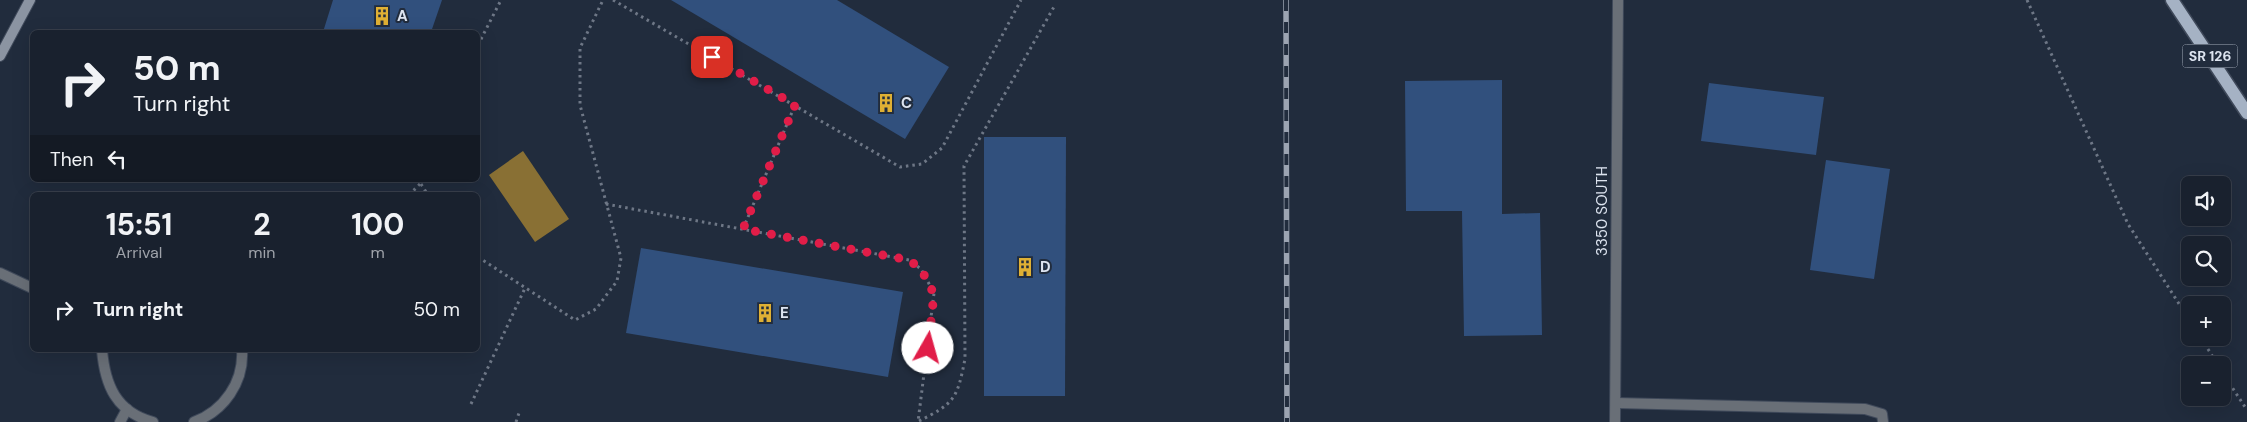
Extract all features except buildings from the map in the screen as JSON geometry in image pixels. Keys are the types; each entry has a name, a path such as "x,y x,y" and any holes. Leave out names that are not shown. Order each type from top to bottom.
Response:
{"main road":[{"path":"0,56 30,0"},
{"name":"SR 126","path":"2172,0 2247,113"}],"street":[{"name":"3350 SOUTH","path":"1615,422 1618,0"},
{"path":"0,273 30,287"},
{"path":"102,352 104,373 114,395 127,410 142,419 153,422"},
{"path":"194,422 204,418 223,404 237,384 243,360 242,352"},
{"path":"1616,403 1864,409 1882,414 1884,422"},
{"path":"120,422 127,410"}],"path":[{"path":"480,41 501,0"},
{"path":"480,258 575,320 596,310 617,281 621,258 580,105 580,48 603,0"},
{"path":"613,0 900,167 922,164 942,148 1021,0"},
{"path":"2027,0 2128,224 2181,307"},
{"path":"918,422 945,408 959,388 965,359 964,166 1055,5"},
{"path":"743,229 795,105"},
{"path":"412,192 421,184 426,192"},
{"path":"606,204 909,260 921,269 934,294 918,422"},
{"path":"471,404 524,288"},
{"path":"2231,386 2247,410"},
{"path":"516,422 518,413"}],"shaded area":[{"path":"523,151 569,219 535,242 489,175"}],"railway":[{"path":"1286,0 1287,422"}],"place":[{"name":"A","path":"382,16"},
{"name":"C","path":"886,103"},
{"name":"D","path":"1025,267"},
{"name":"E","path":"765,313"}],"route":[{"path":"712,57 795,105 743,229 909,260 921,269 934,294 928,348"}]}
